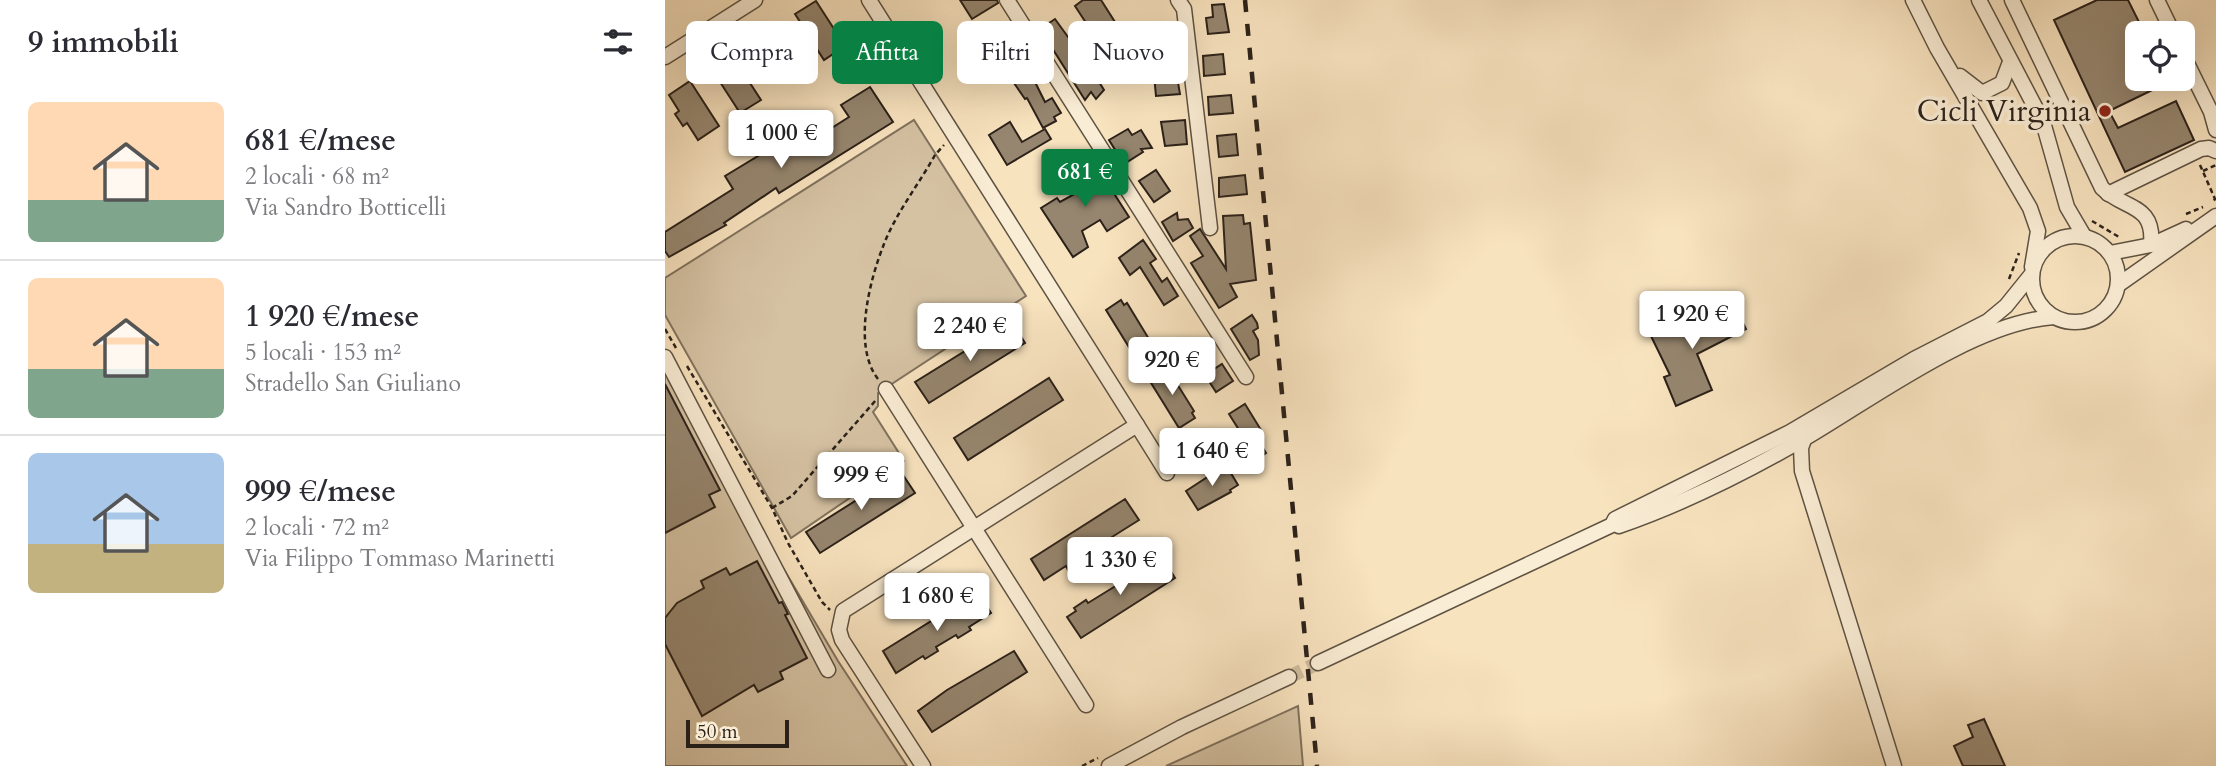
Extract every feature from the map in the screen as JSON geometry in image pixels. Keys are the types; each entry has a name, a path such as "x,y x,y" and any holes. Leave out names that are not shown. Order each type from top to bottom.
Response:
{"street":[{"path":"665,57 755,0"},
{"path":"869,0 1167,473"},
{"path":"1007,0 1245,377"},
{"path":"1178,0 1184,9 1210,228"},
{"path":"1913,0 1937,48 2029,208 2038,231 2032,271 2036,299 2054,317"},
{"path":"1979,0 2043,122 2067,207 2084,236"},
{"path":"2157,0 2167,21"},
{"path":"2017,2 2095,175 2108,194 2141,210 2153,229 2151,245"},
{"path":"1937,48 1965,83 1982,93 2002,83 2010,62"},
{"path":"2195,79 2211,112 2216,130"},
{"path":"2108,194 2201,149 2216,151"},
{"path":"2110,253 2151,245 2216,216"},
{"path":"2118,285 2216,216"},
{"path":"1318,663 1612,525 1619,526 1675,506 1804,439 1948,353 2032,318 2054,317 2075,323 2098,316 2113,300 2118,285 2118,273 2110,253 2084,236 2070,235 2052,241 2043,249 2032,271 2006,306 1988,321 1914,359 1790,432 1615,519 1612,525"},
{"path":"672,355 828,670"},
{"path":"886,388 1086,705"},
{"path":"1857,393 1854,401 1808,429 1800,457 1802,471 1894,766"},
{"path":"923,766 842,639 839,630 843,611 850,604 1137,425"},
{"path":"1767,459 1780,459 1802,471"},
{"path":"1689,484 1699,486 1733,470 1740,473"},
{"path":"1109,766 1182,727 1289,677"}],"path":[{"path":"772,508 792,496 886,388 875,375 866,345 866,316 873,279 889,232 935,155 954,135"},
{"path":"2203,171 2216,165"},
{"path":"2008,282 2020,250"},
{"path":"665,328 672,355"},
{"path":"685,363 772,508 788,542 823,602 841,619"}],"shaded area":[{"path":"914,120 1026,296 878,393 878,406 873,412 904,461 791,538 665,315 665,278"},
{"path":"665,368 838,661 907,766 665,766"},
{"path":"1298,706 1303,766 1166,766"}],"building":[{"path":"960,0 997,0 998,3 972,19"},
{"path":"1083,0 1101,0 1114,21 1085,21 1075,6"},
{"path":"2097,0 2128,0 2138,21 2125,21 2125,91 2150,91 2109,111 2118,128 2176,101 2194,140 2125,172 2054,20"},
{"path":"816,1 832,26 832,55 824,60 818,51 818,21 800,21 795,14"},
{"path":"1224,4 1229,32 1208,34 1206,18 1213,17 1212,5"},
{"path":"1055,19 1068,37 1068,73 1054,51 1052,21"},
{"path":"1223,54 1225,74 1204,76 1203,56"},
{"path":"686,84 692,84 719,126 698,140 687,123 683,126 675,114 679,111 669,95"},
{"path":"721,84 751,84 761,100 740,113"},
{"path":"1015,84 1036,84 1045,102 1052,98 1061,113 1054,117 1056,121 1043,128 1027,98 1025,99"},
{"path":"1075,84 1100,84 1104,90 1096,99 1091,92 1085,100"},
{"path":"1155,84 1178,84 1180,94 1156,96"},
{"path":"870,87 893,122 779,193 776,188 724,223 726,225 669,257 665,251 665,232 733,189 725,176 781,142 789,155 849,117 841,105"},
{"path":"1231,95 1233,113 1209,115 1208,97"},
{"path":"1185,120 1187,144 1165,146 1161,122"},
{"path":"1010,122 1022,142 1045,129 1051,139 1007,165 989,135"},
{"path":"1128,129 1132,135 1141,130 1152,148 1141,149 1143,152 1124,164 1109,140"},
{"path":"1236,134 1238,155 1219,157 1217,136"},
{"path":"1092,159 1129,217 1107,231 1100,220 1082,231 1088,247 1073,257 1041,208 1057,198 1060,202 1080,191 1079,188 1085,184 1076,169"},
{"path":"1156,170 1170,191 1154,202 1139,181"},
{"path":"1245,175 1247,194 1219,197 1219,178"},
{"path":"1177,213 1178,220 1188,219 1193,228 1173,241 1162,222"},
{"path":"1243,215 1244,224 1250,223 1256,280 1230,284 1237,297 1219,308 1191,263 1203,256 1190,236 1200,229 1226,269 1223,216"},
{"path":"1143,240 1156,259 1150,263 1162,282 1167,278 1178,296 1164,305 1140,267 1130,275 1119,258"},
{"path":"1121,300 1124,305 1127,303 1152,344 1150,345 1153,350 1137,360 1106,310"},
{"path":"1717,305 1726,321 1739,315 1746,329 1697,354 1712,390 1676,406 1664,377 1670,375 1649,332 1665,324 1669,330"},
{"path":"1252,315 1258,328 1253,331 1258,340 1259,355 1250,360 1231,329"},
{"path":"1012,322 1025,343 929,403 915,382"},
{"path":"1222,364 1233,381 1216,392 1205,375"},
{"path":"1163,368 1167,373 1169,371 1194,411 1192,413 1195,418 1179,428 1148,378"},
{"path":"1049,378 1063,400 968,460 954,438"},
{"path":"665,384 720,490 709,495 715,507 665,533"},
{"path":"1245,404 1261,430 1255,435 1266,453 1255,461 1249,456 1244,460 1237,447 1246,441 1229,414"},
{"path":"1226,465 1238,485 1230,490 1231,492 1198,510 1186,491"},
{"path":"901,472 915,493 820,553 806,532"},
{"path":"1125,499 1139,520 1112,537 1114,541 1101,549 1099,545 1078,558 1081,562 1068,570 1066,566 1044,580 1031,559"},
{"path":"1162,557 1175,578 1081,638 1067,617 1076,611 1074,608 1086,600 1088,603 1122,582 1120,578 1133,571 1135,574"},
{"path":"757,561 779,603 782,602 788,614 785,615 807,658 780,672 783,679 758,692 754,685 702,716 665,644 665,618 677,603 704,588 701,581 726,568 730,575"},
{"path":"978,592 991,613 969,627 971,630 936,647 938,651 925,659 923,656 896,673 883,651"},
{"path":"1014,651 1027,672 932,732 918,711 947,690"},
{"path":"1984,719 2005,766 1963,766 1954,746 1973,737 1968,725"}],"tunnel":[{"path":"1289,677 1318,663"}],"railway":[{"path":"1245,0 1317,766"}],"place":[{"name":"Cicli Virginia","path":"2105,111"}]}
